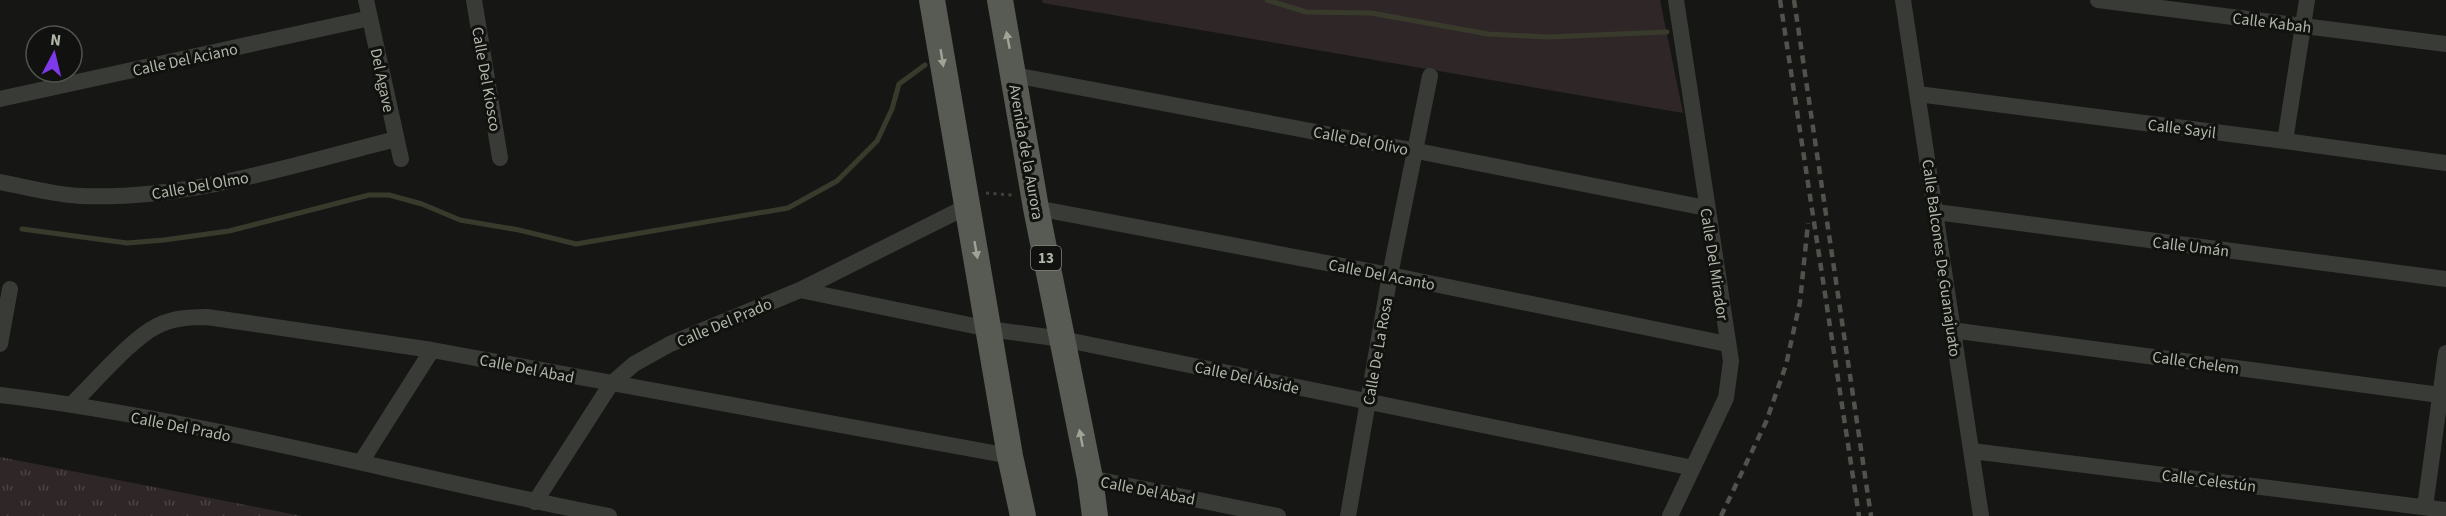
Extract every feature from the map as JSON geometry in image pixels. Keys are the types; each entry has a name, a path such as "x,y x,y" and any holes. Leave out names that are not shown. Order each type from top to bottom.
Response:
{"main road":[{"path":"932,0 1010,456 1023,516"},
{"name":"Avenida de la Aurora","path":"1000,0 1036,202 1090,478 1095,516"}],"street":[{"name":"Del Agave","path":"366,0 401,159"},
{"name":"Calle Del Kiosco","path":"474,0 500,158"},
{"name":"Calle Del Mirador","path":"1670,516 1726,398 1731,360 1676,0"},
{"name":"Calle Balcones De Guanajuato","path":"1903,0 1981,516"},
{"name":"Calle Kabah","path":"2098,0 2446,44"},
{"path":"2285,141 2307,0"},
{"name":"Calle Del Aciano","path":"0,99 370,18"},
{"name":"Calle Del Olivo","path":"1014,75 1706,208"},
{"name":"Calle De La Rosa","path":"1348,516 1390,275 1417,151 1430,76"},
{"name":"Calle Sayil","path":"1918,94 2446,164"},
{"name":"Calle Del Olmo","path":"0,182 78,196 159,194 231,181 396,139"},
{"name":"Calle Del Prado","path":"536,502 612,384 634,364 670,344 800,290 967,199"},
{"name":"Calle Del Acanto","path":"1036,202 1727,344"},
{"name":"Calle Umán","path":"1936,212 2446,279"},
{"path":"0,344 10,290"},
{"name":"Calle Del Ábside","path":"800,290 989,328 1062,339 1693,468"},
{"name":"Calle Del Abad","path":"72,404 141,337 155,327 179,318 224,319 432,350 1010,456"},
{"name":"Calle Chelem","path":"1952,330 2440,395"},
{"path":"361,462 432,350"},
{"path":"2425,507 2446,353"},
{"name":"Calle Del Prado","path":"0,395 72,404 361,462 536,502 609,516"},
{"name":"Calle Celestún","path":"1972,451 2446,510"},
{"name":"Calle Del Abad","path":"1090,478 1278,516"}],"path":[{"path":"967,199 1036,202"}],"green space":[{"path":"1042,0 1660,0 1683,113 1043,3"},
{"path":"0,457 302,516 0,516"}],"waterway":[{"path":"1267,0 1306,12 1371,13 1488,34 1547,37 1667,32"},
{"path":"22,229 127,243 164,240 229,231 369,195 389,195 422,204 460,220 519,230 576,244 788,208 837,181 877,141 892,109 899,84 925,65"}],"railway":[{"path":"1780,0 1859,516"},
{"path":"1794,0 1871,516"},
{"path":"1721,516 1766,422 1786,365 1800,302 1808,223"}]}
